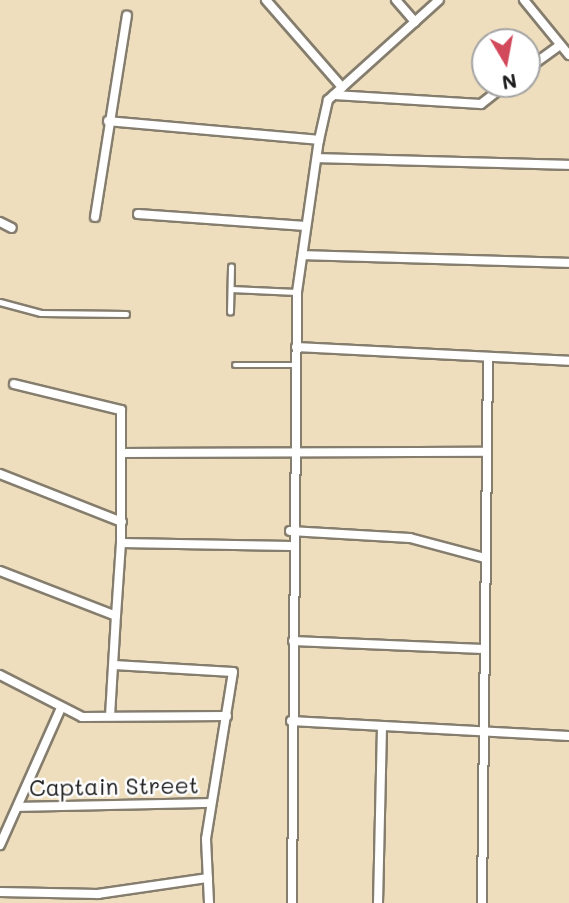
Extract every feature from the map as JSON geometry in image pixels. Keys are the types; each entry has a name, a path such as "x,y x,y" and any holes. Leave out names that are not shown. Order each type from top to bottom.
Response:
{"street":[{"path":"266,0 342,87"},
{"path":"396,0 415,22"},
{"path":"292,903 293,641 290,531 297,292 319,140 334,96 439,0"},
{"path":"524,0 569,55"},
{"path":"95,217 108,121 127,16"},
{"path":"541,59 560,45"},
{"path":"334,96 481,104 489,98"},
{"path":"108,121 319,140"},
{"path":"318,158 569,165"},
{"path":"138,214 306,226"},
{"path":"0,222 12,228"},
{"path":"303,255 569,263"},
{"path":"296,347 569,361"},
{"path":"482,903 480,734 488,357"},
{"path":"14,384 121,410 122,522 110,716"},
{"path":"123,453 485,452"},
{"path":"0,474 122,522"},
{"path":"290,531 410,538 485,558"},
{"path":"121,543 291,546"},
{"path":"0,571 116,616"},
{"path":"293,641 483,649"},
{"path":"114,665 227,668 234,680 211,803 209,903"},
{"path":"0,675 82,717 227,716"},
{"path":"0,845 61,708"},
{"path":"291,721 382,730 569,736"},
{"path":"378,903 382,730"},
{"name":"Captain Street","path":"18,807 211,803"},
{"path":"0,892 99,894 208,878"}],"lane":[{"path":"230,313 232,267"},
{"path":"231,289 297,292"},
{"path":"0,302 41,313 126,314"},
{"path":"235,365 295,365"}]}
